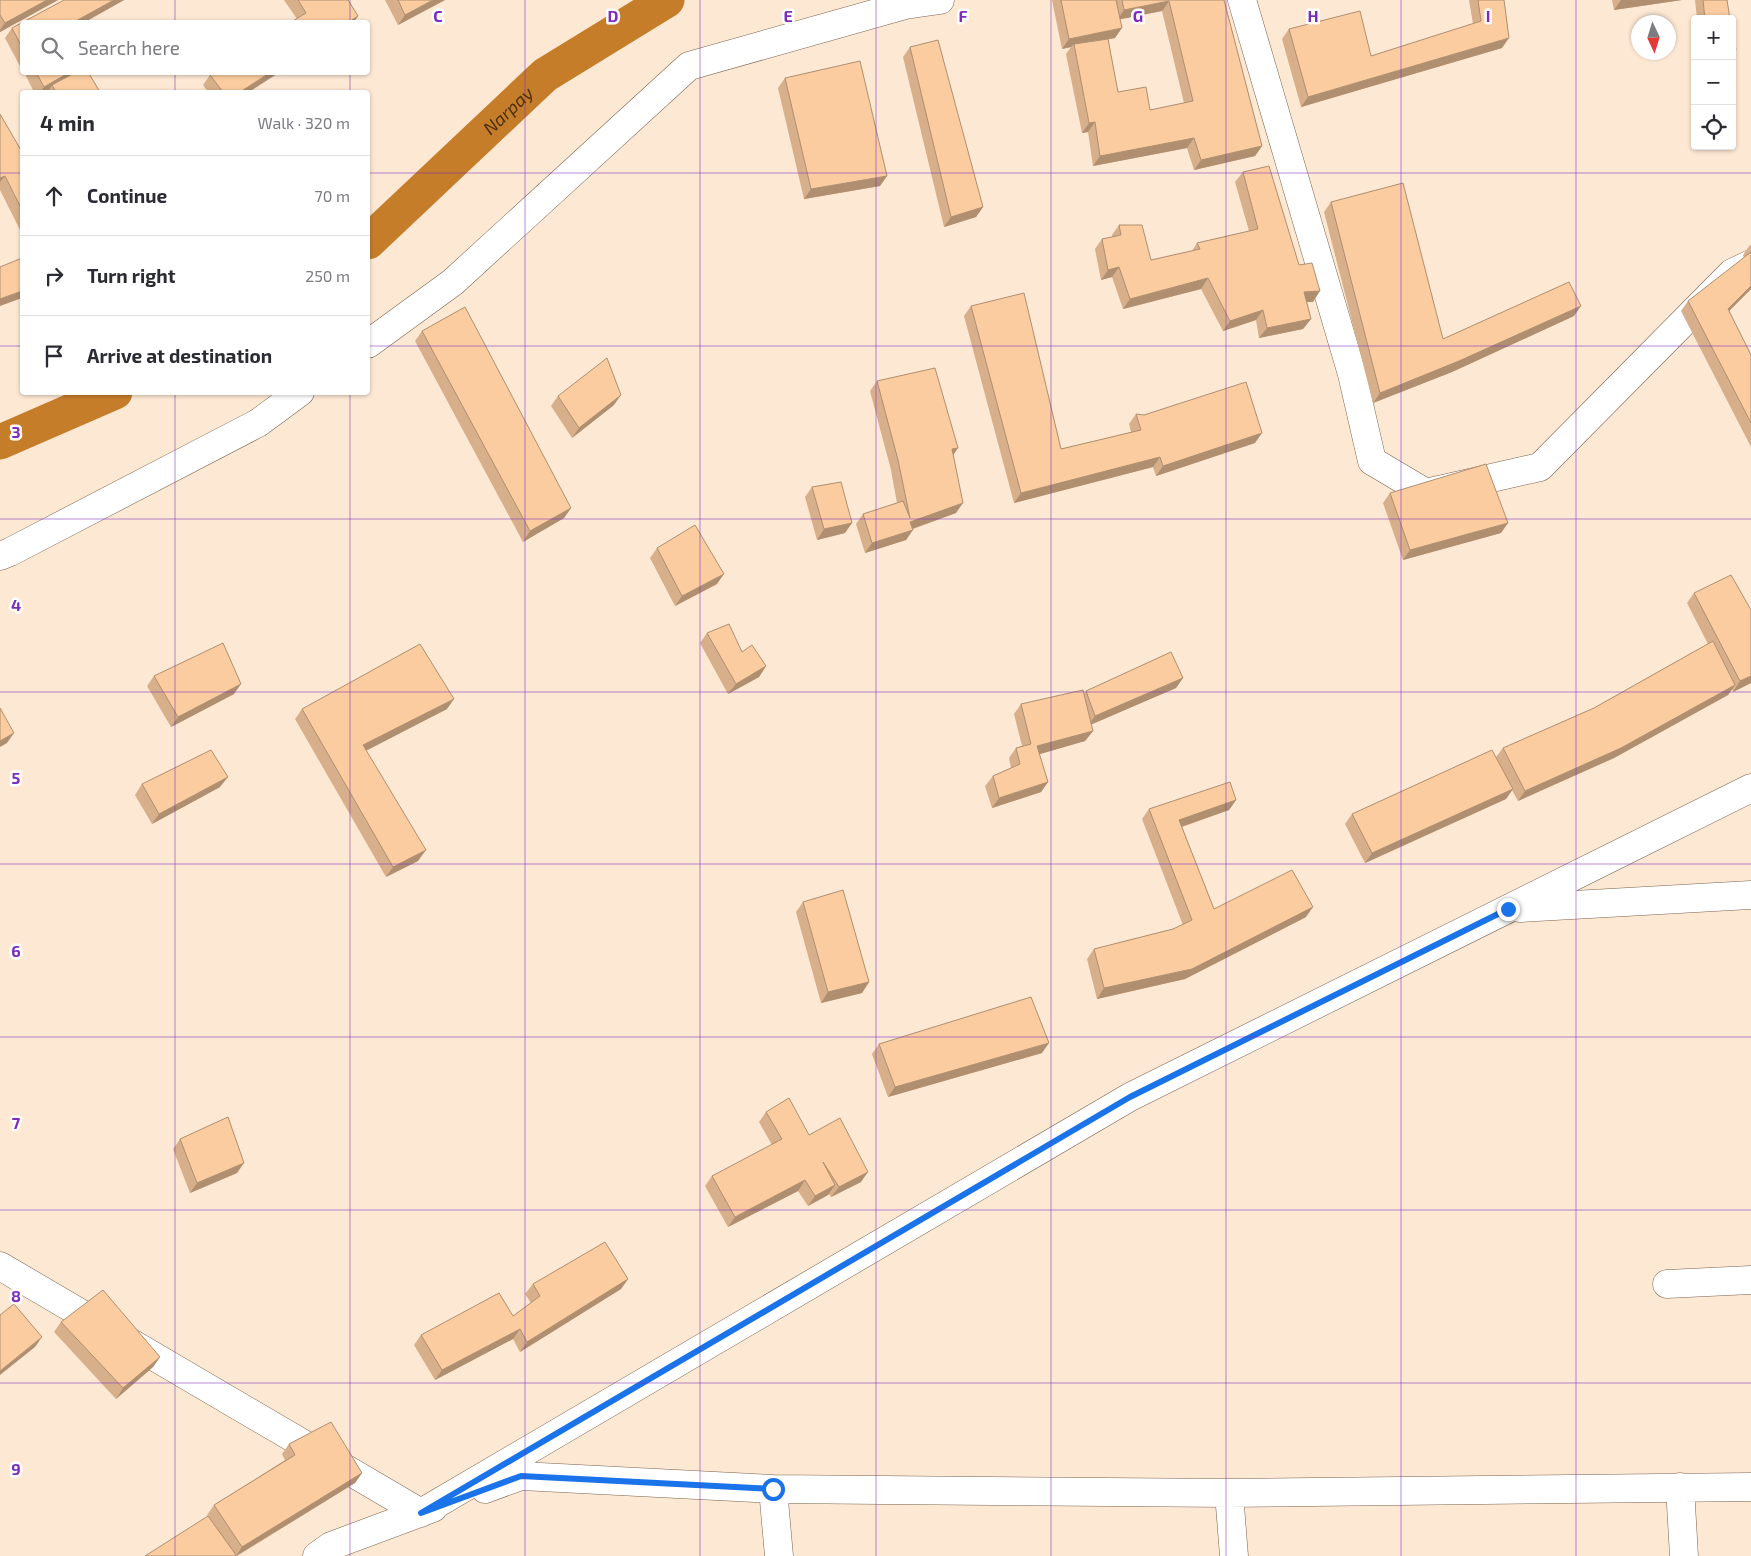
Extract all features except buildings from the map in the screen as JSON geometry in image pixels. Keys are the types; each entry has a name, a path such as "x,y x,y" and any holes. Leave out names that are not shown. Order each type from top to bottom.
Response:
{"street":[{"path":"370,343 453,282 689,66 905,5 940,0"},
{"path":"1242,0 1352,374 1372,461 1426,493 1540,467 1732,273 1751,264"},
{"path":"0,556 258,423 296,395"},
{"path":"421,1513 1130,1097 1751,788"},
{"path":"1508,909 1751,895"},
{"path":"0,1266 421,1513"},
{"path":"1667,1284 1751,1280"},
{"path":"317,1556 331,1546 521,1476 773,1489 1230,1493 1751,1487"},
{"path":"1680,1487 1684,1556"},
{"path":"773,1489 779,1556"},
{"path":"1230,1493 1234,1556"}],"waterway":[{"name":"Narpay","path":"370,240 545,75 667,0"},
{"name":"Narpay","path":"0,442 108,395"}],"route":[{"path":"773,1489 521,1476 421,1513 1130,1097 1508,909"}]}
